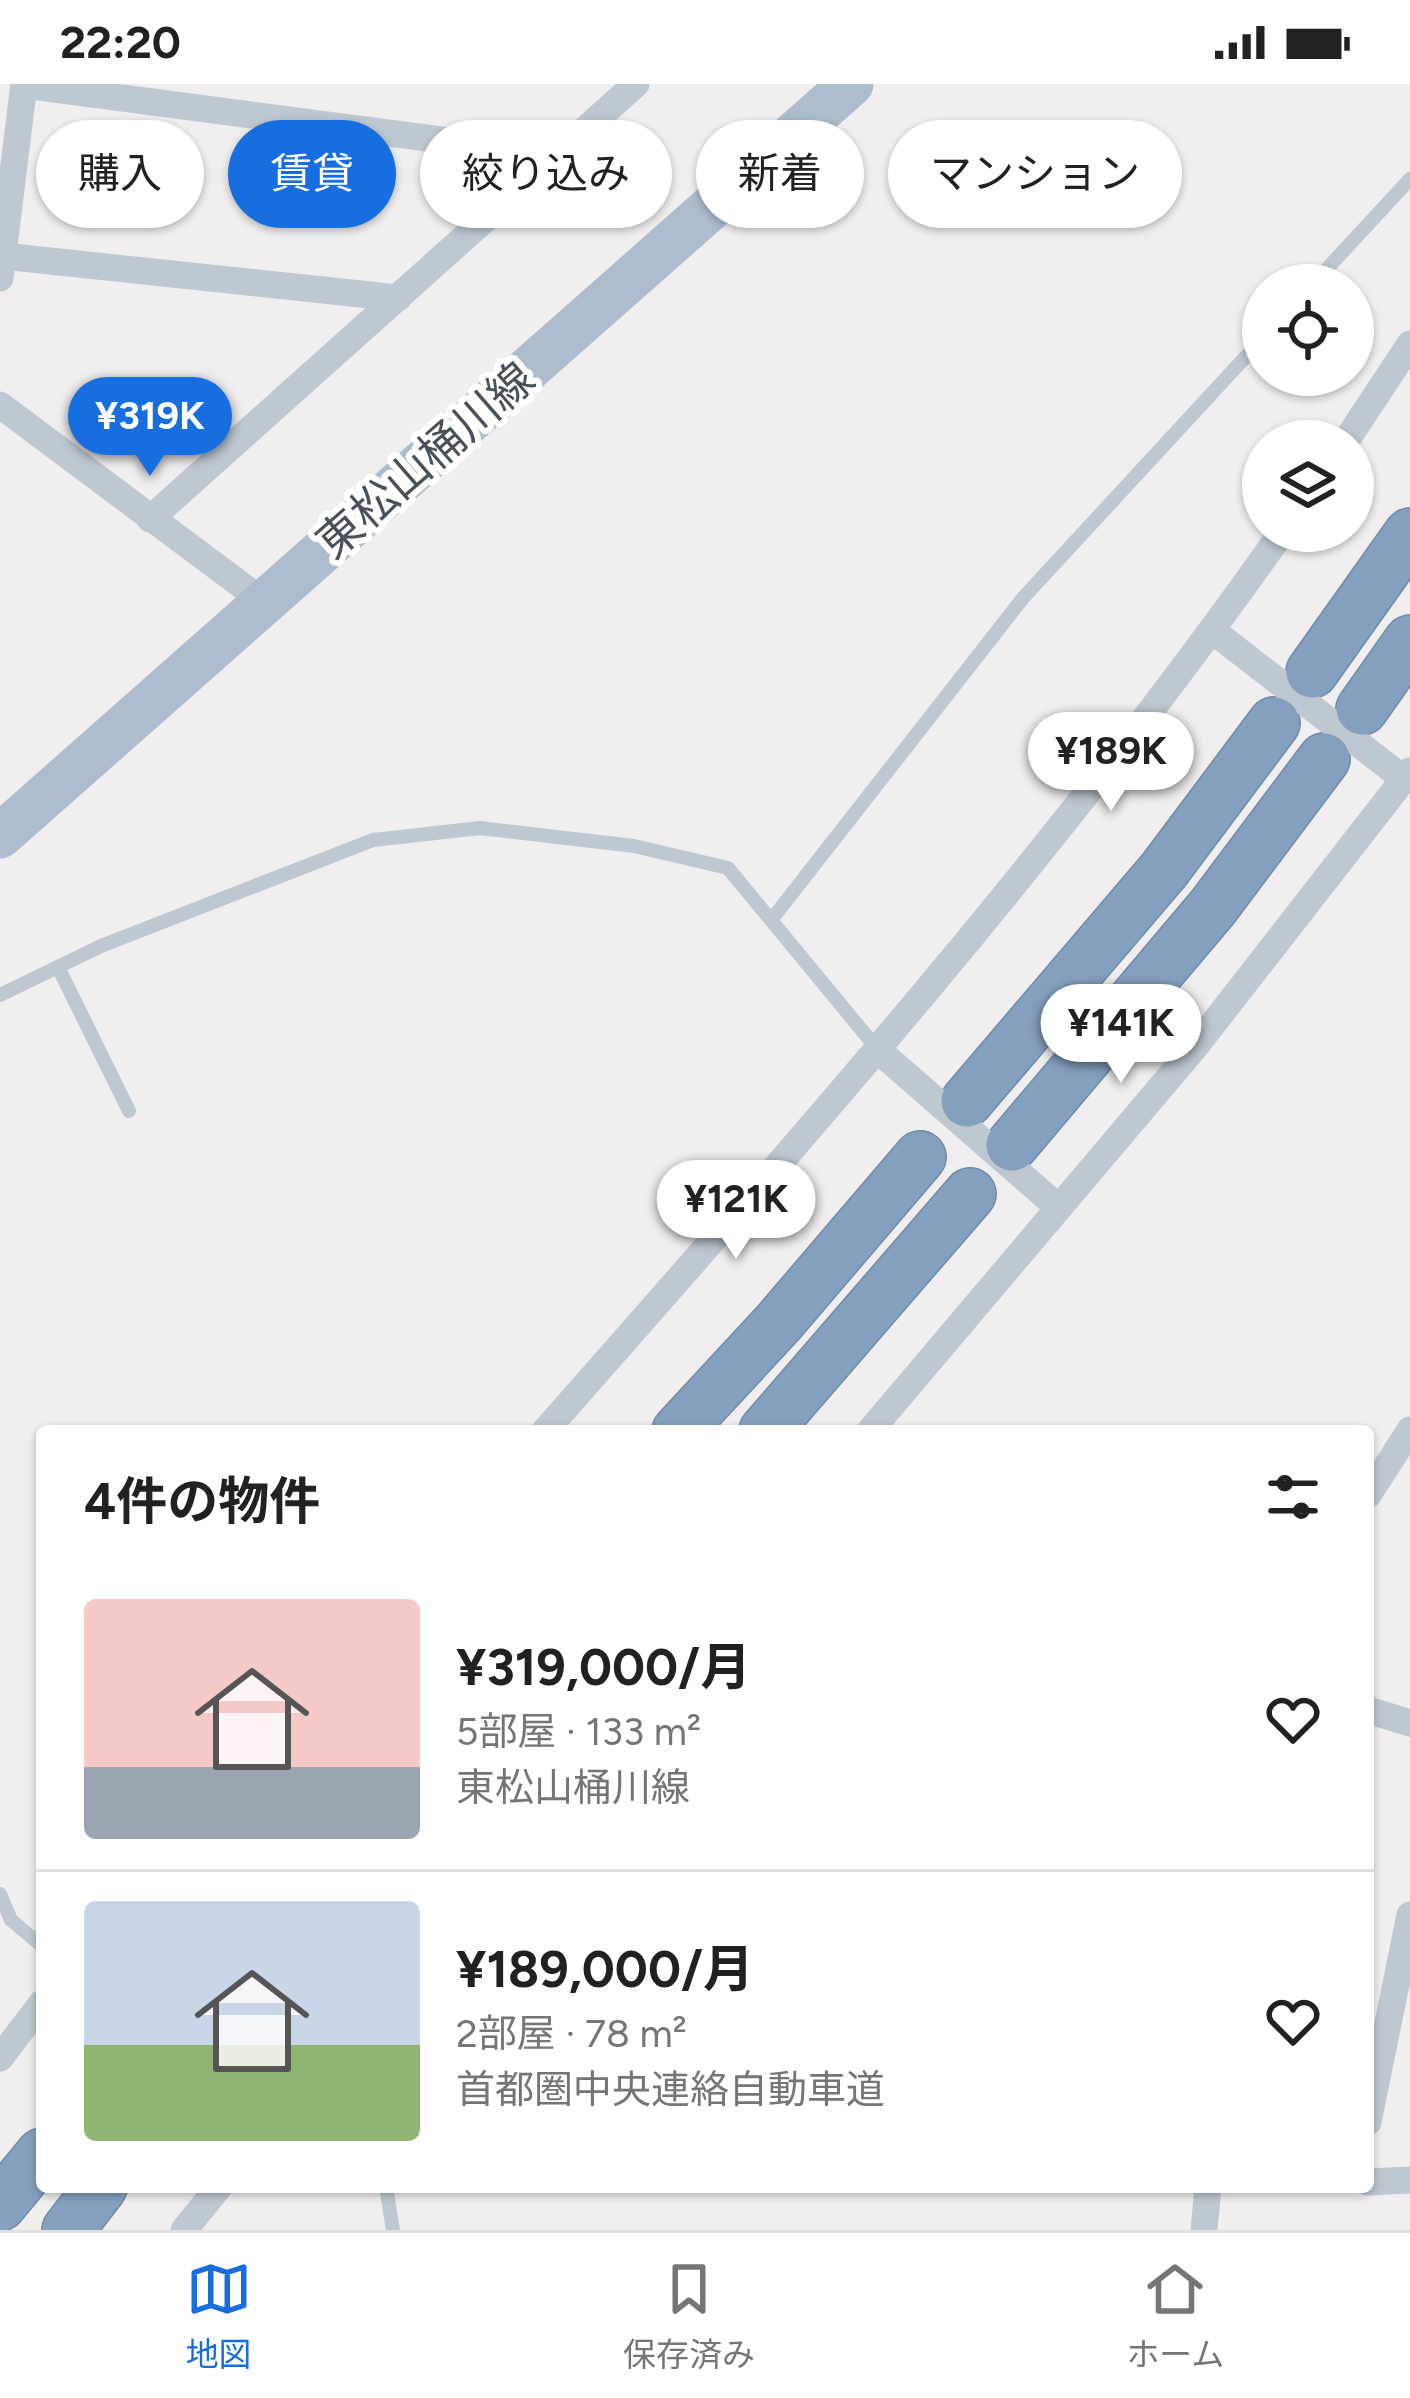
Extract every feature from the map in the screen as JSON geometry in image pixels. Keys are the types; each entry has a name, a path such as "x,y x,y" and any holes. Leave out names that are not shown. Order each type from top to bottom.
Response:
{"highway":[{"path":"1312,672 1410,534"},
{"path":"1362,709 1410,640"},
{"path":"968,1101 1164,870 1274,723"},
{"path":"1012,1145 1213,907 1324,759"},
{"path":"684,1425 779,1322 920,1156"},
{"path":"770,1425 970,1194"},
{"path":"0,2205 36,2161"},
{"path":"68,2230 96,2193"}],"main road":[{"name":"東松山桶川線","path":"0,836 851,84"}],"street":[{"path":"595,120 636,84"},
{"path":"398,298 1,267 24,85 420,137"},
{"path":"150,519 475,228"},
{"path":"1360,420 1410,344"},
{"path":"0,405 264,602"},
{"path":"550,1425 879,1051 1020,881 1213,631 1268,552"},
{"path":"875,1425 1195,1047 1407,775 1213,631"},
{"path":"879,1051 1059,1208"},
{"path":"1374,1486 1408,1437"},
{"path":"1374,1711 1408,1718"},
{"path":"1374,2092 1410,1915"},
{"path":"0,2057 36,2011"},
{"path":"1374,2182 1410,2180"},
{"path":"184,2230 214,2193"},
{"path":"1204,2230 1207,2193"}],"lane":[{"path":"1331,264 1410,179"},
{"path":"772,919 1023,598 1242,361"},
{"path":"0,995 101,946 373,840 480,828 634,846 728,868 879,1051"},
{"path":"58,967 128,1111"},
{"path":"0,1894 10,1920 36,1941"},
{"path":"387,2193 393,2230"}]}
